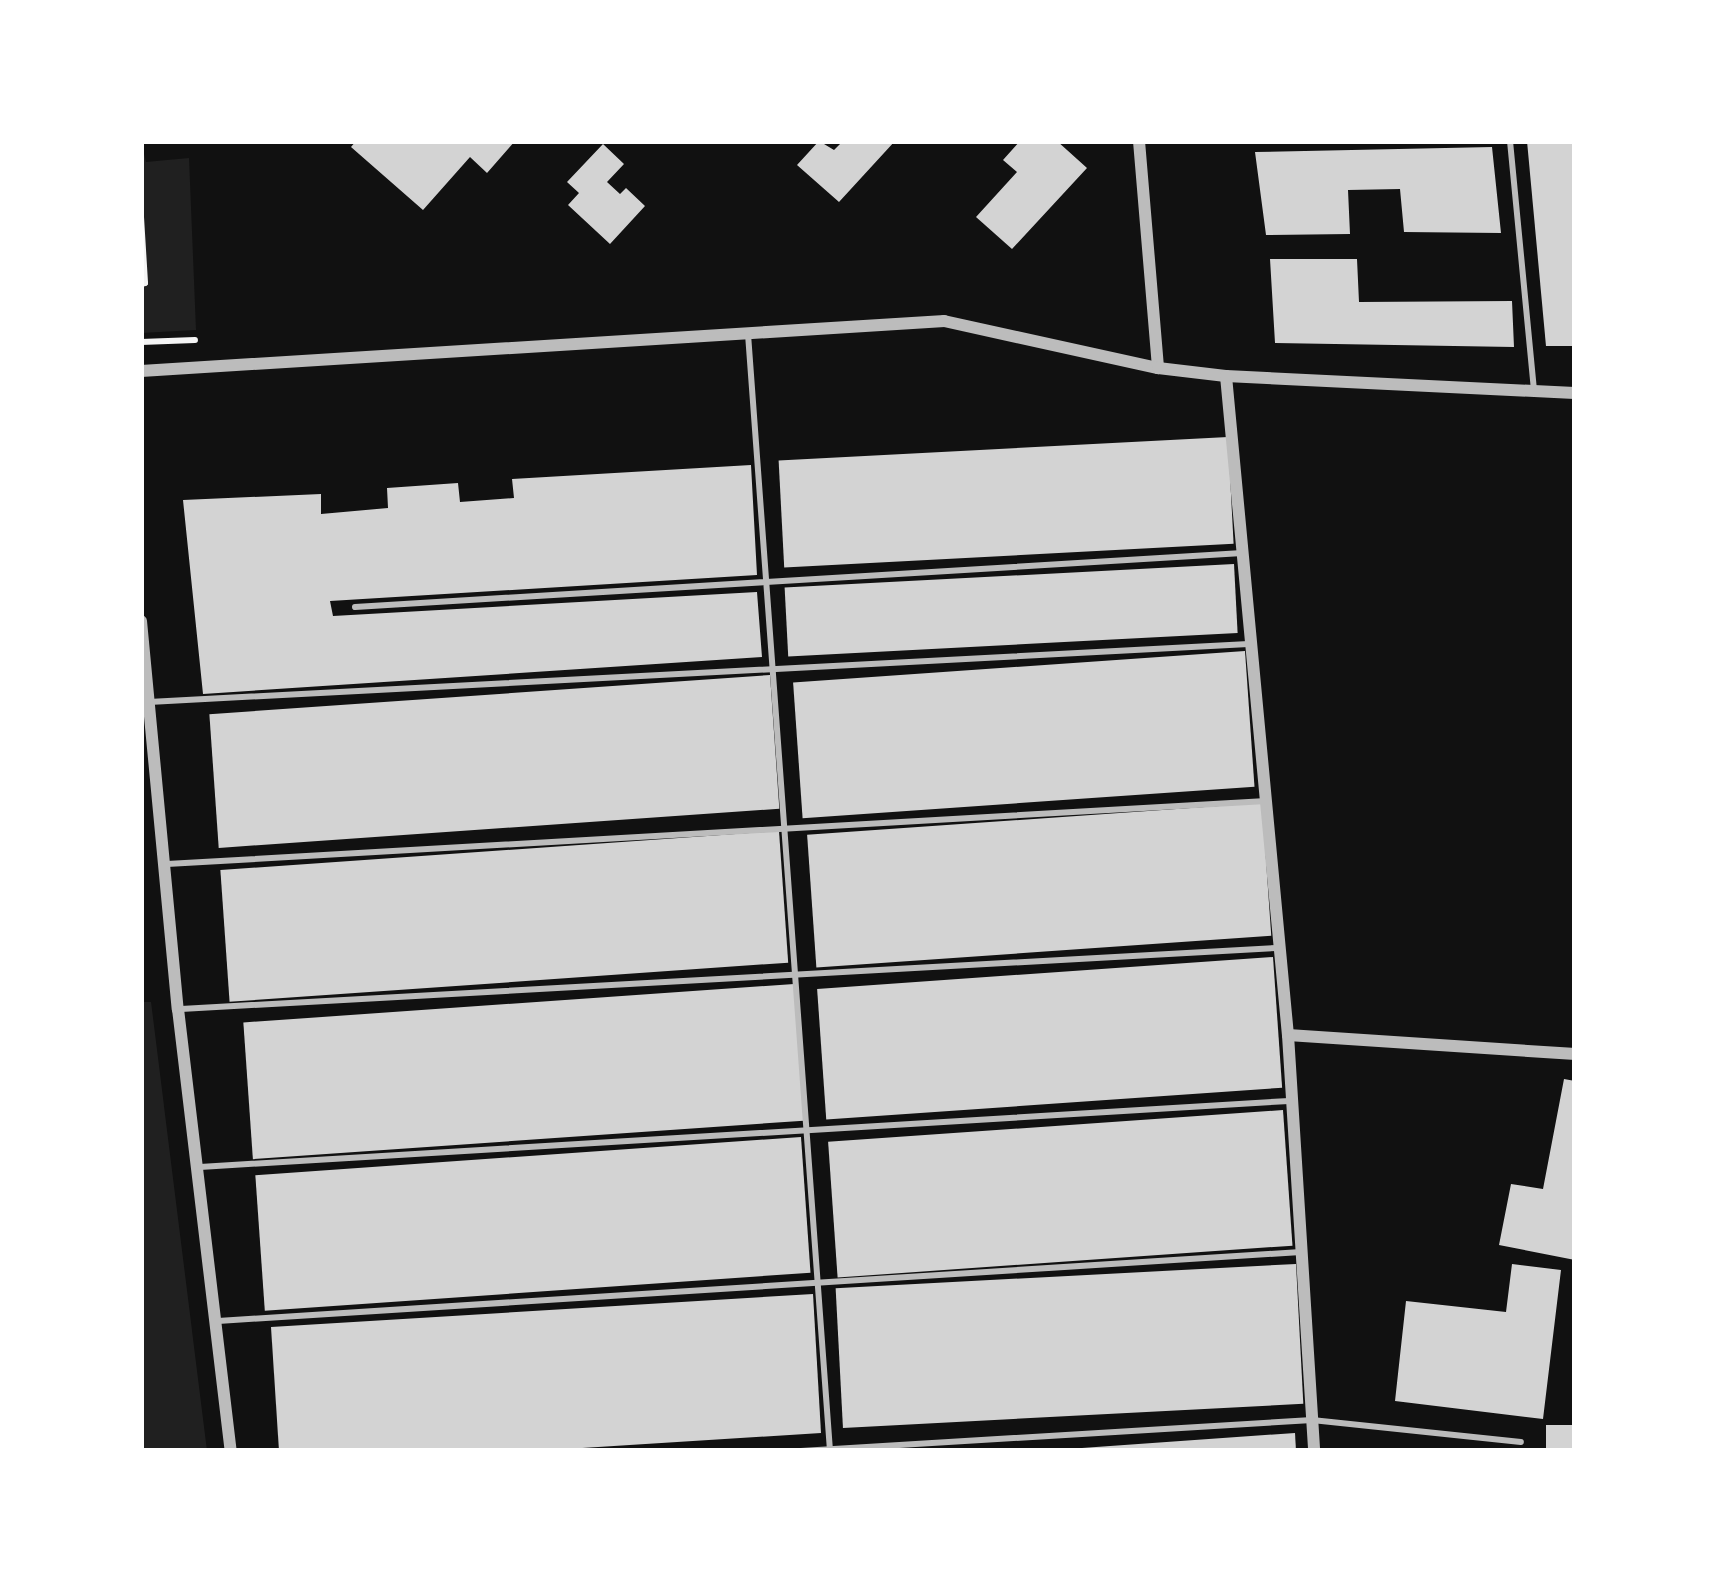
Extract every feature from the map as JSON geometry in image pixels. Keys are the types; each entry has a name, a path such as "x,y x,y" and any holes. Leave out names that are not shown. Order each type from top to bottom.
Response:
{"street":[{"path":"1139,141 1158,368"},
{"path":"141,371 944,321 1158,368 1226,376 1575,394"},
{"path":"1226,376 1288,1035 1314,1451"},
{"path":"141,621 195,1167 231,1451"},
{"path":"1288,1035 1575,1054"}],"lane":[{"path":"1510,141 1534,392"},
{"path":"748,334 830,1450"},
{"path":"355,607 1242,554"},
{"path":"149,702 1251,644"},
{"path":"164,864 1266,801"},
{"path":"178,1010 1280,948"},
{"path":"195,1167 1292,1101"},
{"path":"215,1322 1302,1252"},
{"path":"801,1451 1312,1420 1521,1442"}],"path":[{"path":"141,217 146,283 141,284"},
{"path":"141,342 195,340"}],"shaded area":[{"path":"141,141 146,162 189,158 196,330 141,333"},
{"path":"141,1002 151,1002 207,1451 141,1451"}],"building":[{"path":"356,141 515,141 487,173 470,157 423,210 351,147"},
{"path":"819,141 834,150 843,141 895,141 839,202 797,165"},
{"path":"1020,141 1057,141 1087,168 1012,249 976,217 1017,172 1003,160"},
{"path":"1527,141 1575,141 1575,346 1546,346"},
{"path":"603,144 624,164 607,182 620,194 626,188 645,206 610,244 568,205 579,193 567,182"},
{"path":"1492,147 1501,233 1404,232 1400,189 1348,190 1350,234 1266,235 1255,152"},
{"path":"1270,259 1357,259 1359,302 1512,301 1514,347 1275,343"},
{"path":"1228,437 1234,544 784,567 779,461"},
{"path":"751,465 757,575 330,601 333,616 757,592 762,657 203,694 183,500 321,494 321,514 388,508 387,488 458,483 460,502 514,498 512,479"},
{"path":"1234,564 1238,633 788,656 785,588"},
{"path":"1245,651 1254,787 803,818 793,683"},
{"path":"770,675 779,809 219,848 209,714"},
{"path":"1262,803 1271,936 816,967 807,835"},
{"path":"779,831 788,963 230,1002 220,870"},
{"path":"1273,957 1282,1088 826,1120 817,989"},
{"path":"794,984 804,1121 253,1159 243,1023"},
{"path":"1564,1079 1575,1081 1575,1260 1499,1245 1511,1184 1543,1189"},
{"path":"1283,1110 1292,1246 838,1277 828,1142"},
{"path":"801,1137 810,1273 265,1311 255,1175"},
{"path":"1296,1264 1303,1404 843,1428 836,1288"},
{"path":"1512,1264 1561,1270 1543,1419 1395,1401 1406,1301 1506,1312"},
{"path":"813,1294 821,1433 535,1451 279,1451 271,1327"},
{"path":"1546,1425 1575,1425 1575,1451 1546,1451"},
{"path":"1295,1433 1296,1451 1082,1451 1082,1448"}]}
